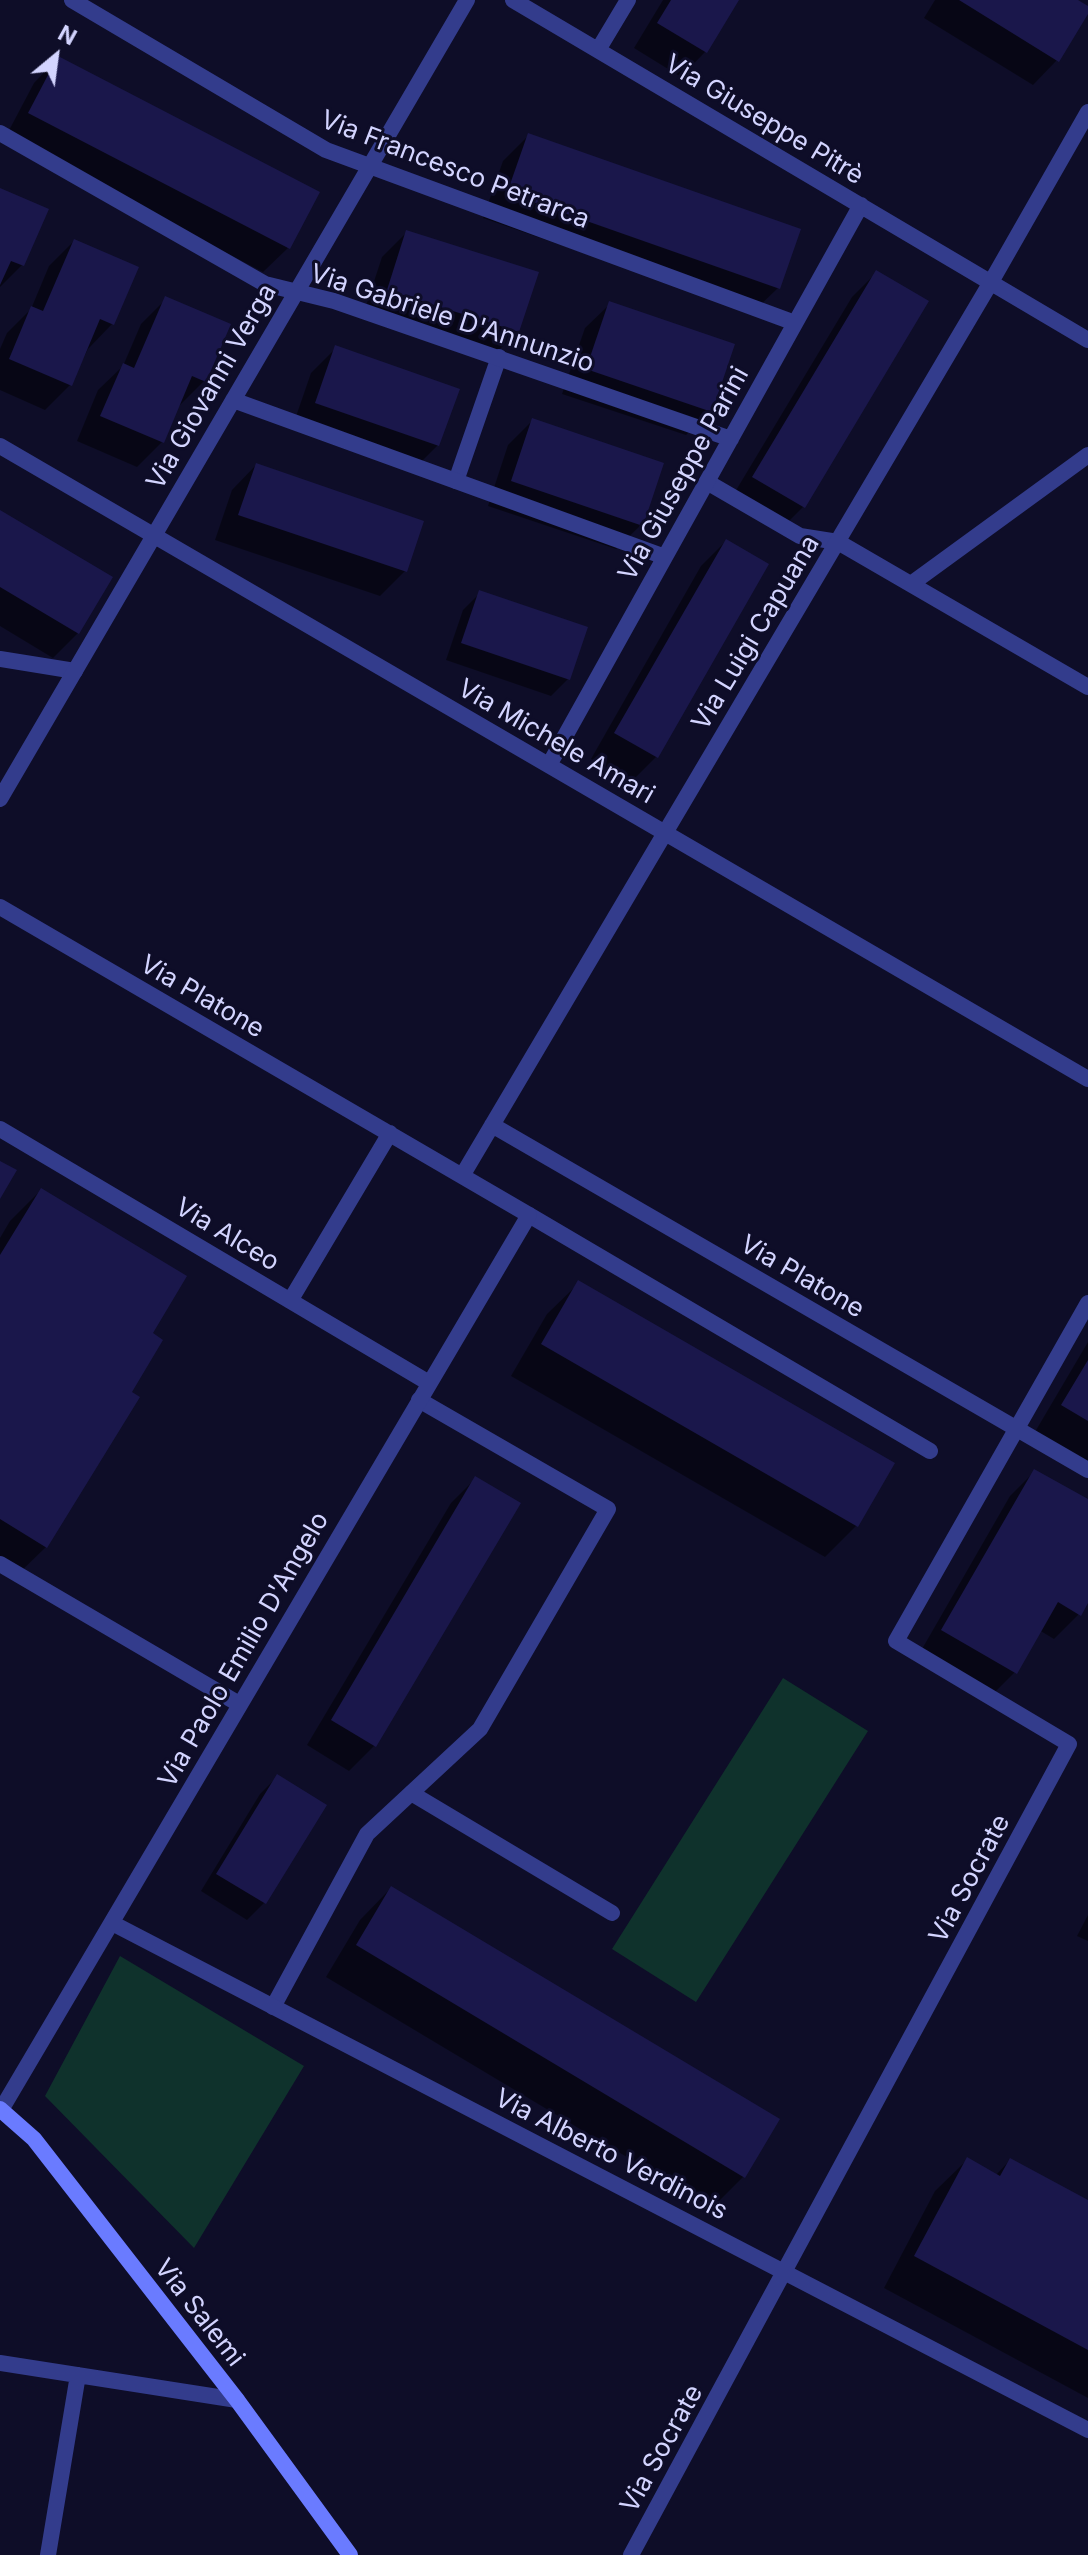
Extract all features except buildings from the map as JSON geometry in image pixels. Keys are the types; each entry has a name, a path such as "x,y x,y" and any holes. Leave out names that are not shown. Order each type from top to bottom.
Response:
{"street":[{"name":"Via Francesco Petrarca","path":"72,0 326,150 795,323"},
{"name":"Via Giovanni Verga","path":"0,799 467,0"},
{"name":"Via Giuseppe Pitrè","path":"513,0 1088,340"},
{"path":"598,50 628,0"},
{"name":"Via Luigi Capuana","path":"462,1176 991,282 1088,112"},
{"name":"Via Gabriele D'Annunzio","path":"0,133 265,284 334,301 731,439"},
{"name":"Via Giuseppe Parini","path":"549,765 861,205"},
{"path":"456,481 499,357"},
{"path":"233,400 665,557"},
{"name":"Via Michele Amari","path":"0,446 1088,1079"},
{"path":"911,584 1088,455"},
{"path":"707,482 800,536 838,542 1088,687"},
{"path":"0,659 75,671"},
{"name":"Via Platone","path":"0,907 930,1451"},
{"name":"Via Platone","path":"492,1125 1088,1470"},
{"name":"Via Alceo","path":"0,1129 429,1383"},
{"path":"290,1301 390,1133"},
{"name":"Via Paolo Emilio D'Angelo","path":"1,2110 529,1215"},
{"name":"Via Socrate","path":"631,2555 1069,1744 896,1641 1088,1303"},
{"path":"273,2007 367,1834 480,1729 608,1509 419,1400"},
{"path":"0,1564 239,1704"},
{"path":"411,1793 612,1913"},
{"name":"Via Alberto Verdinois","path":"112,1923 1088,2430"},
{"name":"Via Salemi","path":"1,2110 34,2139 237,2400 350,2555"},
{"path":"0,2363 237,2400"},
{"path":"48,2555 78,2375"}],"green space":[{"path":"783,1678 868,1731 696,2002 612,1949"},
{"path":"120,1956 304,2066 194,2248 45,2096"}]}
